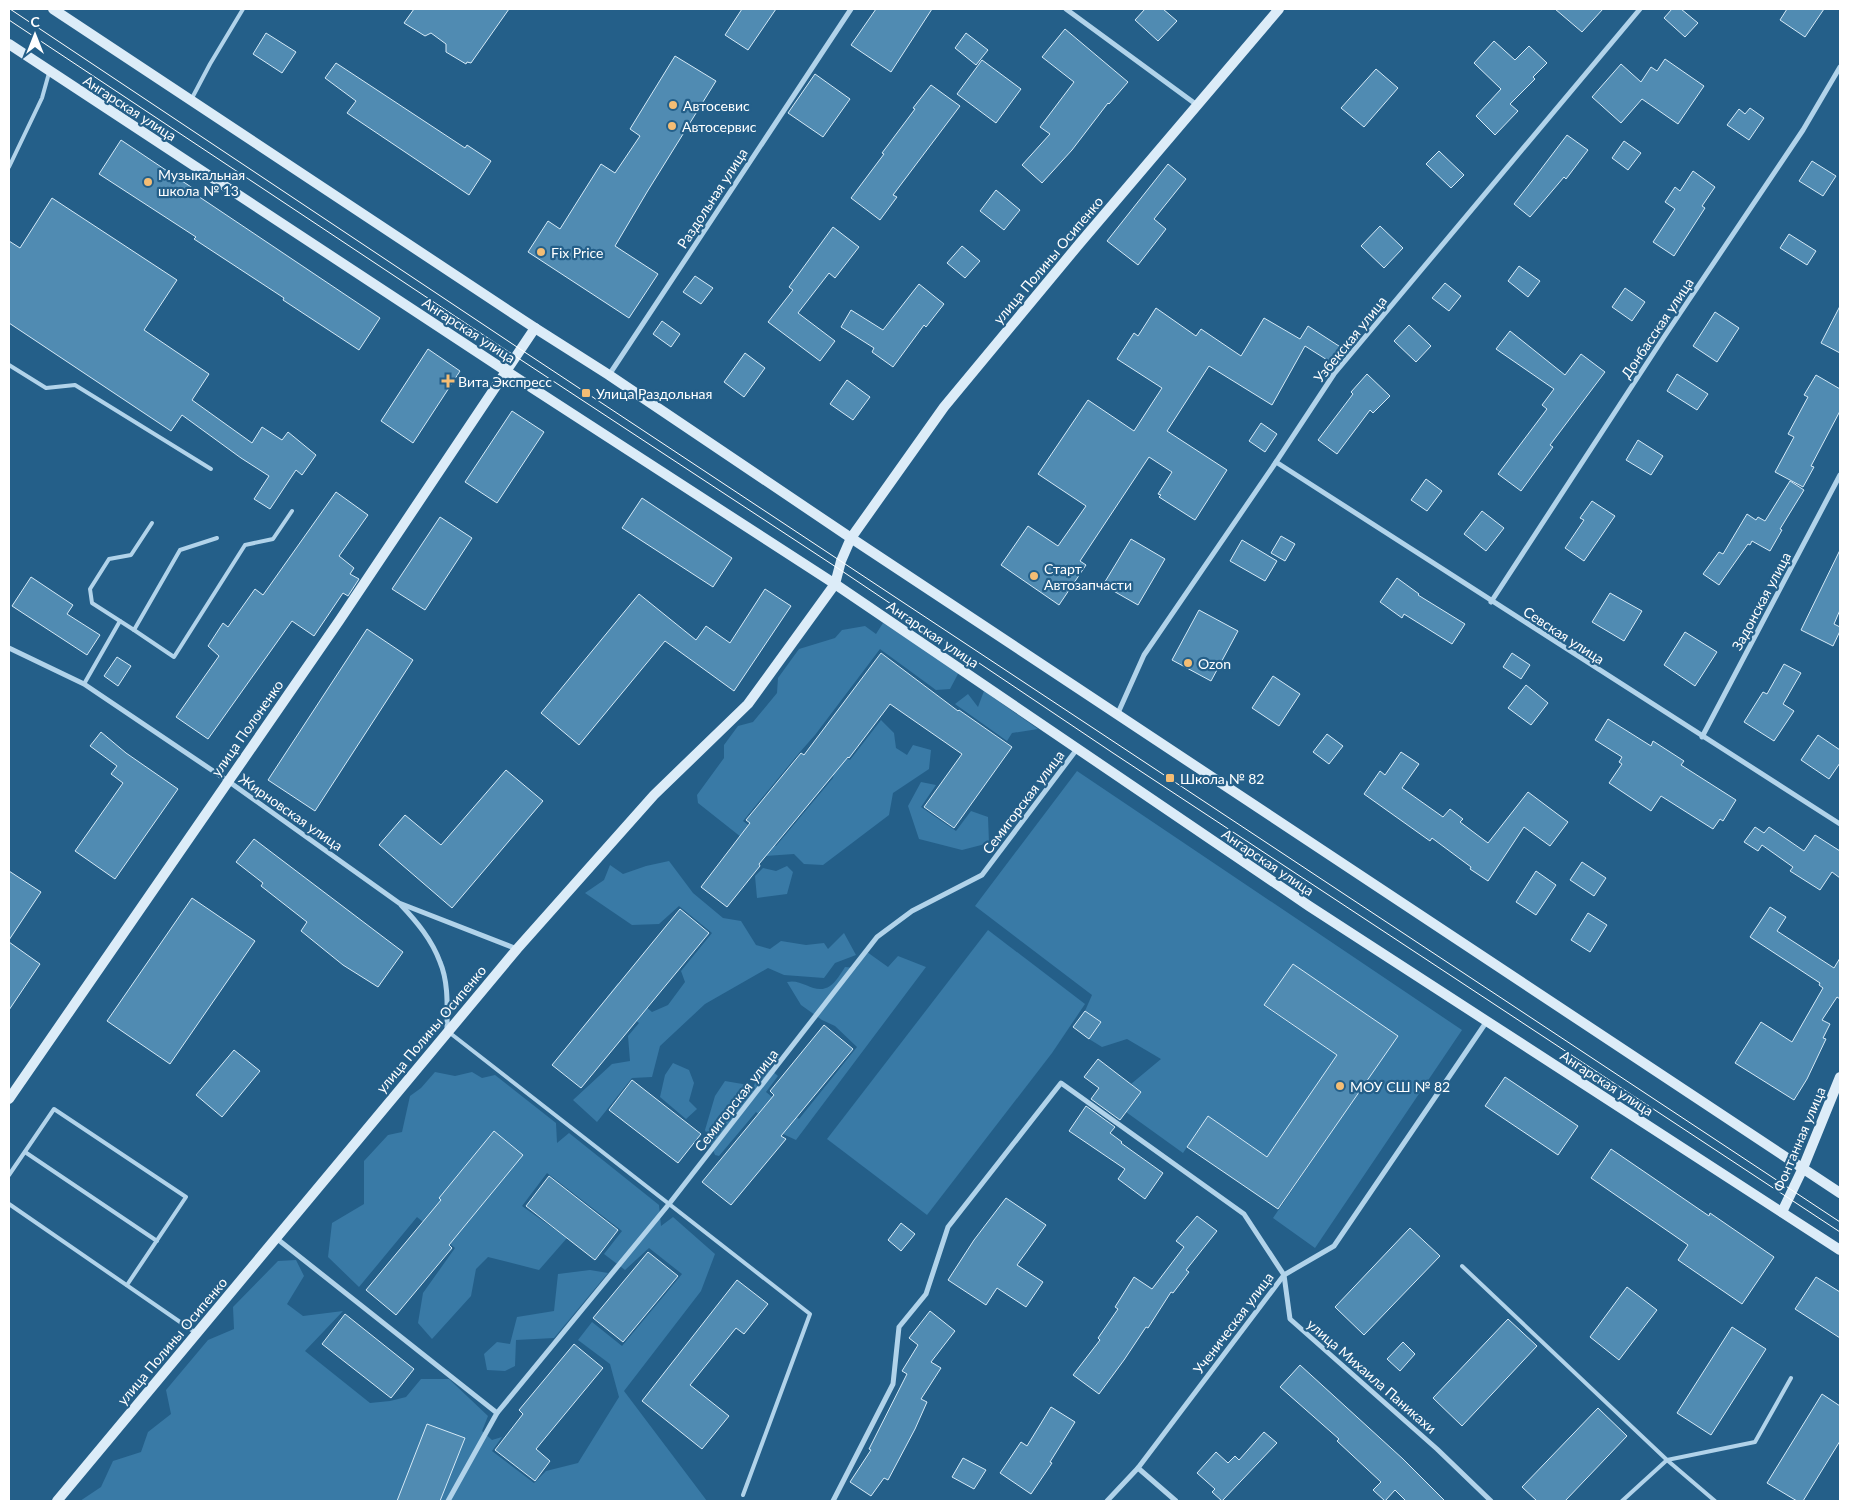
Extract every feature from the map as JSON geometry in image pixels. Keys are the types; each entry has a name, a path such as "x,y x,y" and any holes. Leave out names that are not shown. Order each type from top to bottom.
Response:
{"main road":[{"path":"53,9 609,375 851,538 1840,1192"},
{"name":"улица Полины Осипенко","path":"57,1501 517,949 654,795 748,704 835,584 841,561 851,538 944,407 1080,243 1279,9"},
{"name":"Ангарская улица","path":"9,44 506,371 835,584 1309,906 1840,1250"},
{"name":"улица Полоненко","path":"9,1099 339,621 535,328"},
{"name":"Фонтанная улица","path":"1782,1212 1803,1168 1840,1077"}],"street":[{"name":"Раздольная улица","path":"609,375 850,9"},
{"path":"1066,9 1197,106"},
{"name":"Узбекская улица","path":"1118,713 1144,655 1334,374 1640,9"},
{"name":"Донбасская улица","path":"1491,602 1664,337 1803,130 1840,66"},
{"name":"Севская улица","path":"1276,462 1491,602 1840,824"},
{"name":"Задонская улица","path":"1702,737 1840,475"},
{"name":"Жирновская улица","path":"9,648 84,684 228,781 399,903 517,949"},
{"name":"Семигорская улица","path":"448,1501 497,1413 669,1204 877,937 912,911 982,875 1077,749"},
{"path":"399,903 424,930 441,963 447,996 447,1032"},
{"name":"Ученическая улица","path":"1107,1501 1138,1468 1284,1275 1334,1246 1487,1021"},
{"name":"улица Михаила Паникахи","path":"833,1501 893,1384 899,1327 926,1294 948,1227 1061,1082 1244,1214 1284,1275 1290,1319 1437,1448 1491,1501"},
{"path":"276,1238 497,1413"},
{"path":"1138,1468 1176,1501"}],"lane":[{"path":"192,100 210,64 243,9"},
{"path":"9,167 42,98 49,72"},
{"path":"9,365 46,388 75,385 211,469"},
{"path":"152,523 131,555 109,559 90,589 92,603 174,657 245,545 273,539 292,511"},
{"path":"134,630 180,550 217,538"},
{"path":"84,684 120,621"},
{"path":"447,1032 810,1314 743,1495"},
{"path":"9,1175 54,1109 186,1198 127,1285"},
{"path":"25,1152 156,1241"},
{"path":"9,1204 197,1333"},
{"path":"1462,1266 1667,1460 1715,1501"},
{"path":"1622,1501 1667,1460 1755,1442 1791,1378"}],"shaded area":[{"path":"883,623 959,672 950,689 936,690 880,649 815,735 743,821 776,846 833,778 837,756 850,760 881,720 894,733 896,748 907,755 913,745 931,750 929,769 893,793 889,815 823,865 804,864 794,854 765,856 698,803 697,795 724,758 724,745 738,726 753,722 777,693 778,678 799,649 835,638 842,630 865,626 876,634"},
{"path":"984,691 1038,729 1012,733 1007,741 955,704 968,694 978,707"},
{"path":"1077,771 1462,1030 1315,1248 1273,1218 1397,1036 1293,964 1264,1006 1337,1055 1267,1157 1208,1116 1183,1153 1126,1112 1141,1092 1131,1084 1161,1059 1127,1039 1102,1047 1089,1039 1101,1022 1085,1011 1092,995 975,906"},
{"path":"921,782 936,785 921,807 956,831 971,811 988,817 989,843 962,850 919,839 908,806"},
{"path":"669,861 693,893 723,918 741,921 756,945 770,949 781,941 806,945 824,943 828,949 844,933 856,955 835,963 824,978 784,975 768,968 705,1004 660,1046 652,1077 632,1078 597,1122 573,1100 612,1064 630,1061 628,1036 639,1023 607,997 618,983 652,1012 668,1005 685,982 681,971 712,933 679,906 659,924 632,925 585,893 604,880 610,865 623,874"},
{"path":"787,866 793,872 787,894 757,898 755,876 763,868 776,871"},
{"path":"988,930 1085,1004 1052,1053 927,1215 827,1139"},
{"path":"867,952 888,967 898,956 926,967 796,1140 783,1134 756,1112 719,1156 715,1155 705,1130 715,1096 725,1081 754,1086 759,1068 771,1070 778,1076 766,1092 799,1119 857,1047 835,1026 822,1020 801,1005 787,982 793,981 814,988 825,989 834,982 845,967 856,968"},
{"path":"673,1063 689,1070 694,1083 689,1101 697,1109 686,1119 660,1097 665,1075"},
{"path":"435,1072 455,1076 472,1072 482,1078 495,1075 556,1123 557,1143 569,1133 659,1205 661,1226 673,1217 715,1254 701,1291 624,1391 707,1501 80,1501 101,1487 113,1461 141,1452 148,1432 171,1414 166,1390 208,1340 234,1329 233,1307 278,1261 296,1260 304,1276 287,1304 303,1316 343,1311 305,1351 370,1403 406,1397 421,1379 449,1379 488,1416 482,1431 492,1440 502,1437 492,1451 534,1483 546,1471 578,1463 619,1397 610,1364 578,1340 592,1322 622,1346 682,1274 649,1248 625,1270 604,1254 622,1231 547,1173 522,1206 567,1238 539,1270 488,1257 476,1269 471,1296 432,1339 418,1323 423,1293 455,1248 417,1217 359,1287 328,1257 332,1223 364,1204 364,1161 388,1135 402,1132 410,1096 421,1088"},
{"path":"590,1270 608,1273 554,1338 516,1340 515,1366 505,1371 487,1370 484,1354 497,1342 510,1344 517,1317 554,1311 558,1274"}],"building":[{"path":"414,9 509,9 471,63 467,62 466,64 446,52 446,44 431,33 425,36 404,23"},
{"path":"742,9 776,9 748,50 725,35"},
{"path":"876,9 932,9 891,72 851,45"},
{"path":"1145,9 1163,9 1177,21 1158,41 1135,20"},
{"path":"1555,9 1603,9 1582,32"},
{"path":"1672,9 1681,9 1698,23 1685,37 1664,18"},
{"path":"1787,9 1824,9 1805,37 1780,20"},
{"path":"1065,29 1128,82 1108,103 1072,150 1042,183 1022,165 1050,134 1040,127 1074,82 1042,57"},
{"path":"266,33 296,52 282,73 253,54"},
{"path":"966,33 988,50 976,65 955,48"},
{"path":"1494,41 1515,60 1529,46 1547,63 1533,77 1535,79 1510,104 1518,111 1495,135 1476,116 1501,89 1474,63"},
{"path":"675,56 716,81 615,246 658,274 629,318 528,252 548,221 560,229 601,164 615,173 640,136 630,129"},
{"path":"1665,59 1704,86 1678,124 1642,99 1621,123 1592,97 1621,64 1641,82 1651,67 1657,71"},
{"path":"982,60 1021,89 996,123 957,94"},
{"path":"336,63 465,148 467,145 491,161 469,195 347,113 356,101 325,78"},
{"path":"1376,69 1398,88 1364,127 1341,108"},
{"path":"815,74 850,99 823,137 788,113"},
{"path":"931,85 960,106 893,195 897,197 880,220 851,198 884,154 882,153"},
{"path":"1750,108 1764,118 1749,140 1727,125 1739,109 1745,114"},
{"path":"1567,135 1588,150 1566,179 1564,177 1530,217 1514,204"},
{"path":"121,140 197,191 195,194 380,318 359,350 194,239 196,237 99,174"},
{"path":"1624,141 1641,153 1628,170 1612,158"},
{"path":"1439,151 1464,175 1451,188 1426,164"},
{"path":"1812,161 1836,176 1823,196 1799,181"},
{"path":"1168,164 1186,179 1154,219 1166,229 1138,265 1107,241"},
{"path":"1693,171 1715,187 1702,206 1705,208 1674,256 1653,242 1675,209 1665,202 1675,187 1680,191"},
{"path":"996,190 1020,210 1004,230 980,211"},
{"path":"52,198 177,280 144,330 209,374 192,400 252,443 262,427 282,440 288,432 316,455 302,475 296,470 270,509 254,499 269,476 182,415 171,431 9,323 9,241 20,248"},
{"path":"1380,226 1403,248 1384,268 1361,246"},
{"path":"833,227 859,247 835,278 829,273 798,313 835,341 820,361 768,322 793,290 789,287"},
{"path":"1789,234 1816,251 1807,265 1780,248"},
{"path":"962,246 980,261 965,278 947,263"},
{"path":"1519,266 1540,281 1528,297 1508,281"},
{"path":"695,276 713,288 701,304 683,292"},
{"path":"1445,283 1461,296 1449,311 1432,298"},
{"path":"919,284 944,304 926,327 924,325 893,367 872,352 874,348 841,327 851,310 883,330"},
{"path":"1625,288 1645,302 1632,321 1612,307"},
{"path":"1840,306 1840,353 1821,343"},
{"path":"1156,308 1196,336 1201,329 1241,356 1264,318 1300,339 1308,326 1342,348 1332,363 1305,346 1272,405 1209,366 1167,431 1227,470 1195,520 1159,497 1161,495 1158,494 1172,472 1149,457 1080,561 1086,565 1059,605 1001,565 1028,526 1058,546 1086,506 1038,474 1088,400 1134,431 1162,388 1117,359 1134,333 1138,336"},
{"path":"1715,312 1739,328 1717,362 1693,346"},
{"path":"662,321 680,334 671,347 653,334"},
{"path":"1409,325 1431,346 1416,362 1394,341"},
{"path":"1510,331 1565,375 1581,354 1605,372 1550,445 1553,447 1521,491 1498,474 1547,409 1542,405 1554,389 1496,349"},
{"path":"428,349 460,371 413,443 381,421"},
{"path":"745,353 765,368 744,397 724,382"},
{"path":"1367,374 1390,396 1373,413 1370,410 1337,454 1318,440 1353,394 1351,392"},
{"path":"1677,374 1708,394 1697,410 1667,391"},
{"path":"1816,375 1840,389 1840,411 1811,466 1814,467 1803,487 1775,472 1794,437 1788,434 1808,397 1804,395"},
{"path":"847,380 870,397 853,420 830,404"},
{"path":"512,411 544,432 497,503 465,482"},
{"path":"1261,423 1277,434 1265,452 1249,441"},
{"path":"1638,440 1663,456 1651,475 1626,460"},
{"path":"1426,479 1442,491 1427,511 1411,500"},
{"path":"1790,481 1804,490 1780,529 1782,530 1770,551 1752,541 1719,585 1703,574 1719,552 1723,554 1747,514 1756,520 1758,517 1765,521"},
{"path":"336,492 368,515 339,556 354,568 350,574 359,579 348,596 343,593 314,636 292,621 208,739 176,717 219,656 208,646 223,623 228,627 255,589 263,595"},
{"path":"642,498 732,558 713,587 622,528"},
{"path":"1592,501 1615,516 1584,561 1565,548 1584,520 1580,518"},
{"path":"1482,511 1504,528 1486,551 1464,534"},
{"path":"440,517 472,538 425,610 392,589"},
{"path":"1281,536 1295,544 1285,561 1271,553"},
{"path":"1131,539 1165,559 1138,605 1103,585"},
{"path":"1242,540 1277,561 1265,581 1230,561"},
{"path":"1840,550 1840,610 1834,624 1840,627 1840,631 1833,646 1801,630"},
{"path":"31,577 73,605 67,614 100,635 87,655 12,606"},
{"path":"1397,578 1418,595 1465,624 1452,644 1404,614 1402,618 1380,602"},
{"path":"765,589 791,606 734,691 665,641 579,745 541,713 639,594 696,640 706,626 730,643"},
{"path":"1610,593 1642,611 1624,641 1592,622"},
{"path":"1199,610 1238,631 1211,681 1172,660"},
{"path":"367,629 413,660 315,811 268,780"},
{"path":"1685,632 1717,652 1695,686 1664,665"},
{"path":"881,653 958,711 1012,747 954,828 924,807 962,754 890,704 849,758 759,864 760,866 727,907 701,887 750,823 746,820 801,753 804,755"},
{"path":"1512,653 1530,665 1521,679 1503,667"},
{"path":"117,657 131,666 118,686 104,676"},
{"path":"1784,664 1801,673 1783,704 1794,711 1774,741 1744,722 1763,692 1767,694"},
{"path":"1273,676 1300,694 1279,726 1252,708"},
{"path":"1526,685 1548,703 1531,725 1508,708"},
{"path":"1608,719 1651,746 1653,741 1684,761 1681,765 1736,800 1723,821 1720,819 1713,829 1661,796 1651,811 1609,783 1622,764 1619,762 1622,757 1595,740"},
{"path":"101,732 126,753 178,789 115,879 75,851 123,783 111,774 117,766 90,746"},
{"path":"1327,734 1343,746 1329,764 1313,752"},
{"path":"1818,735 1840,750 1840,763 1829,779 1801,760"},
{"path":"1401,752 1419,764 1402,788 1443,817 1450,809 1463,819 1460,822 1488,843 1528,792 1568,822 1550,846 1524,827 1488,881 1432,838 1430,841 1364,794 1380,771 1385,775"},
{"path":"506,770 543,801 452,908 379,845 405,815 441,845"},
{"path":"1755,827 1764,833 1769,827 1804,851 1815,835 1840,851 1840,878 1832,872 1820,890 1790,871 1793,867 1762,845 1758,851 1744,842"},
{"path":"254,839 403,952 378,987 343,965 301,931 307,922 261,886 263,883 236,862"},
{"path":"1582,862 1606,878 1594,896 1570,880"},
{"path":"9,871 41,892 9,940"},
{"path":"1536,871 1556,885 1536,915 1516,902"},
{"path":"192,898 255,941 170,1064 107,1021"},
{"path":"1770,907 1786,917 1777,931 1834,968 1840,958 1840,999 1837,997 1822,1020 1830,1024 1823,1038 1826,1039 1807,1079 1794,1100 1735,1063 1761,1022 1792,1042 1823,988 1819,985 1820,983 1750,937"},
{"path":"680,909 709,933 581,1088 552,1065"},
{"path":"1588,913 1607,925 1590,952 1571,940"},
{"path":"9,942 40,964 9,1010"},
{"name":"МОУ СШ № 82","path":"1293,964 1398,1036 1278,1209 1187,1147 1208,1116 1267,1157 1337,1055 1264,1005"},
{"path":"1085,1011 1101,1022 1089,1039 1073,1027"},
{"path":"824,1025 853,1049 781,1136 786,1139 731,1205 702,1182 774,1095 770,1091"},
{"path":"234,1050 260,1071 222,1117 196,1095"},
{"path":"1098,1059 1141,1092 1120,1120 1091,1099 1099,1088 1084,1077"},
{"path":"1505,1077 1578,1126 1558,1155 1485,1106"},
{"path":"632,1080 701,1134 678,1163 609,1110"},
{"path":"1086,1106 1115,1127 1110,1133 1121,1143 1163,1173 1145,1199 1118,1179 1125,1169 1069,1131"},
{"path":"494,1131 523,1155 449,1245 452,1248 396,1315 366,1290 441,1200 439,1198"},
{"path":"1611,1149 1709,1216 1710,1213 1774,1257 1742,1304 1678,1260 1688,1245 1591,1178"},
{"path":"549,1176 618,1230 595,1260 526,1206"},
{"path":"1006,1198 1046,1225 1017,1265 1043,1282 1026,1307 997,1288 986,1305 948,1280 974,1240"},
{"path":"1197,1216 1217,1231 1186,1270 1189,1272 1173,1293 1171,1292 1148,1328 1146,1327 1099,1394 1073,1375 1100,1340 1098,1338 1118,1309 1115,1307 1134,1277 1152,1289 1184,1247 1176,1241"},
{"path":"901,1223 915,1234 901,1251 888,1240"},
{"path":"1410,1228 1440,1256 1364,1335 1335,1307"},
{"path":"648,1252 678,1276 623,1342 593,1318"},
{"path":"1816,1277 1840,1292 1840,1338 1795,1309"},
{"path":"737,1280 768,1304 744,1334 736,1328 690,1385 729,1416 702,1449 642,1401"},
{"path":"1627,1287 1657,1310 1619,1360 1590,1337"},
{"path":"930,1311 955,1331 931,1362 941,1368 921,1399 927,1402 915,1429 888,1480 884,1478 871,1496 850,1482 871,1450 869,1449 907,1374 902,1371 918,1345 909,1338"},
{"path":"345,1314 414,1369 391,1398 322,1344"},
{"path":"1508,1319 1537,1346 1462,1426 1433,1398"},
{"path":"1732,1327 1766,1349 1711,1435 1677,1413"},
{"path":"1403,1342 1415,1354 1400,1371 1387,1359"},
{"path":"574,1344 603,1368 536,1449 550,1461 535,1481 495,1450 523,1414 519,1410"},
{"path":"1300,1365 1403,1459 1445,1501 1406,1501 1395,1490 1385,1501 1373,1490 1381,1482 1337,1441 1339,1439 1280,1387"},
{"path":"1822,1394 1840,1406 1840,1441 1803,1501 1797,1501 1767,1483"},
{"path":"1051,1407 1075,1422 1050,1462 1052,1463 1031,1494 1000,1473 1021,1442 1027,1446"},
{"path":"1598,1408 1627,1436 1565,1501 1537,1501 1522,1487"},
{"path":"427,1424 465,1438 440,1501 397,1501"},
{"path":"1264,1432 1277,1443 1222,1501 1212,1492 1215,1489 1197,1473 1216,1452 1228,1463 1235,1456 1239,1460"},
{"path":"963,1458 986,1470 974,1489 952,1477"}],"tram line":[{"path":"10,9 520,349 1840,1222"},
{"path":"9,20 839,569 1113,753 1840,1232"}],"place":[{"name":"Автосевис","path":"673,105"},
{"name":"Автосервис","path":"672,126"},
{"name":"Музыкальная школа № 13","path":"148,182"},
{"name":"Fix Price","path":"541,252"},
{"name":"Вита Экспресс","path":"448,381"},
{"name":"Улица Раздольная","path":"586,393"},
{"name":"Старт Автозапчасти","path":"1034,576"},
{"name":"Ozon","path":"1188,663"},
{"name":"Школа № 82","path":"1170,778"},
{"name":"МОУ СШ № 82","path":"1340,1086"}]}
